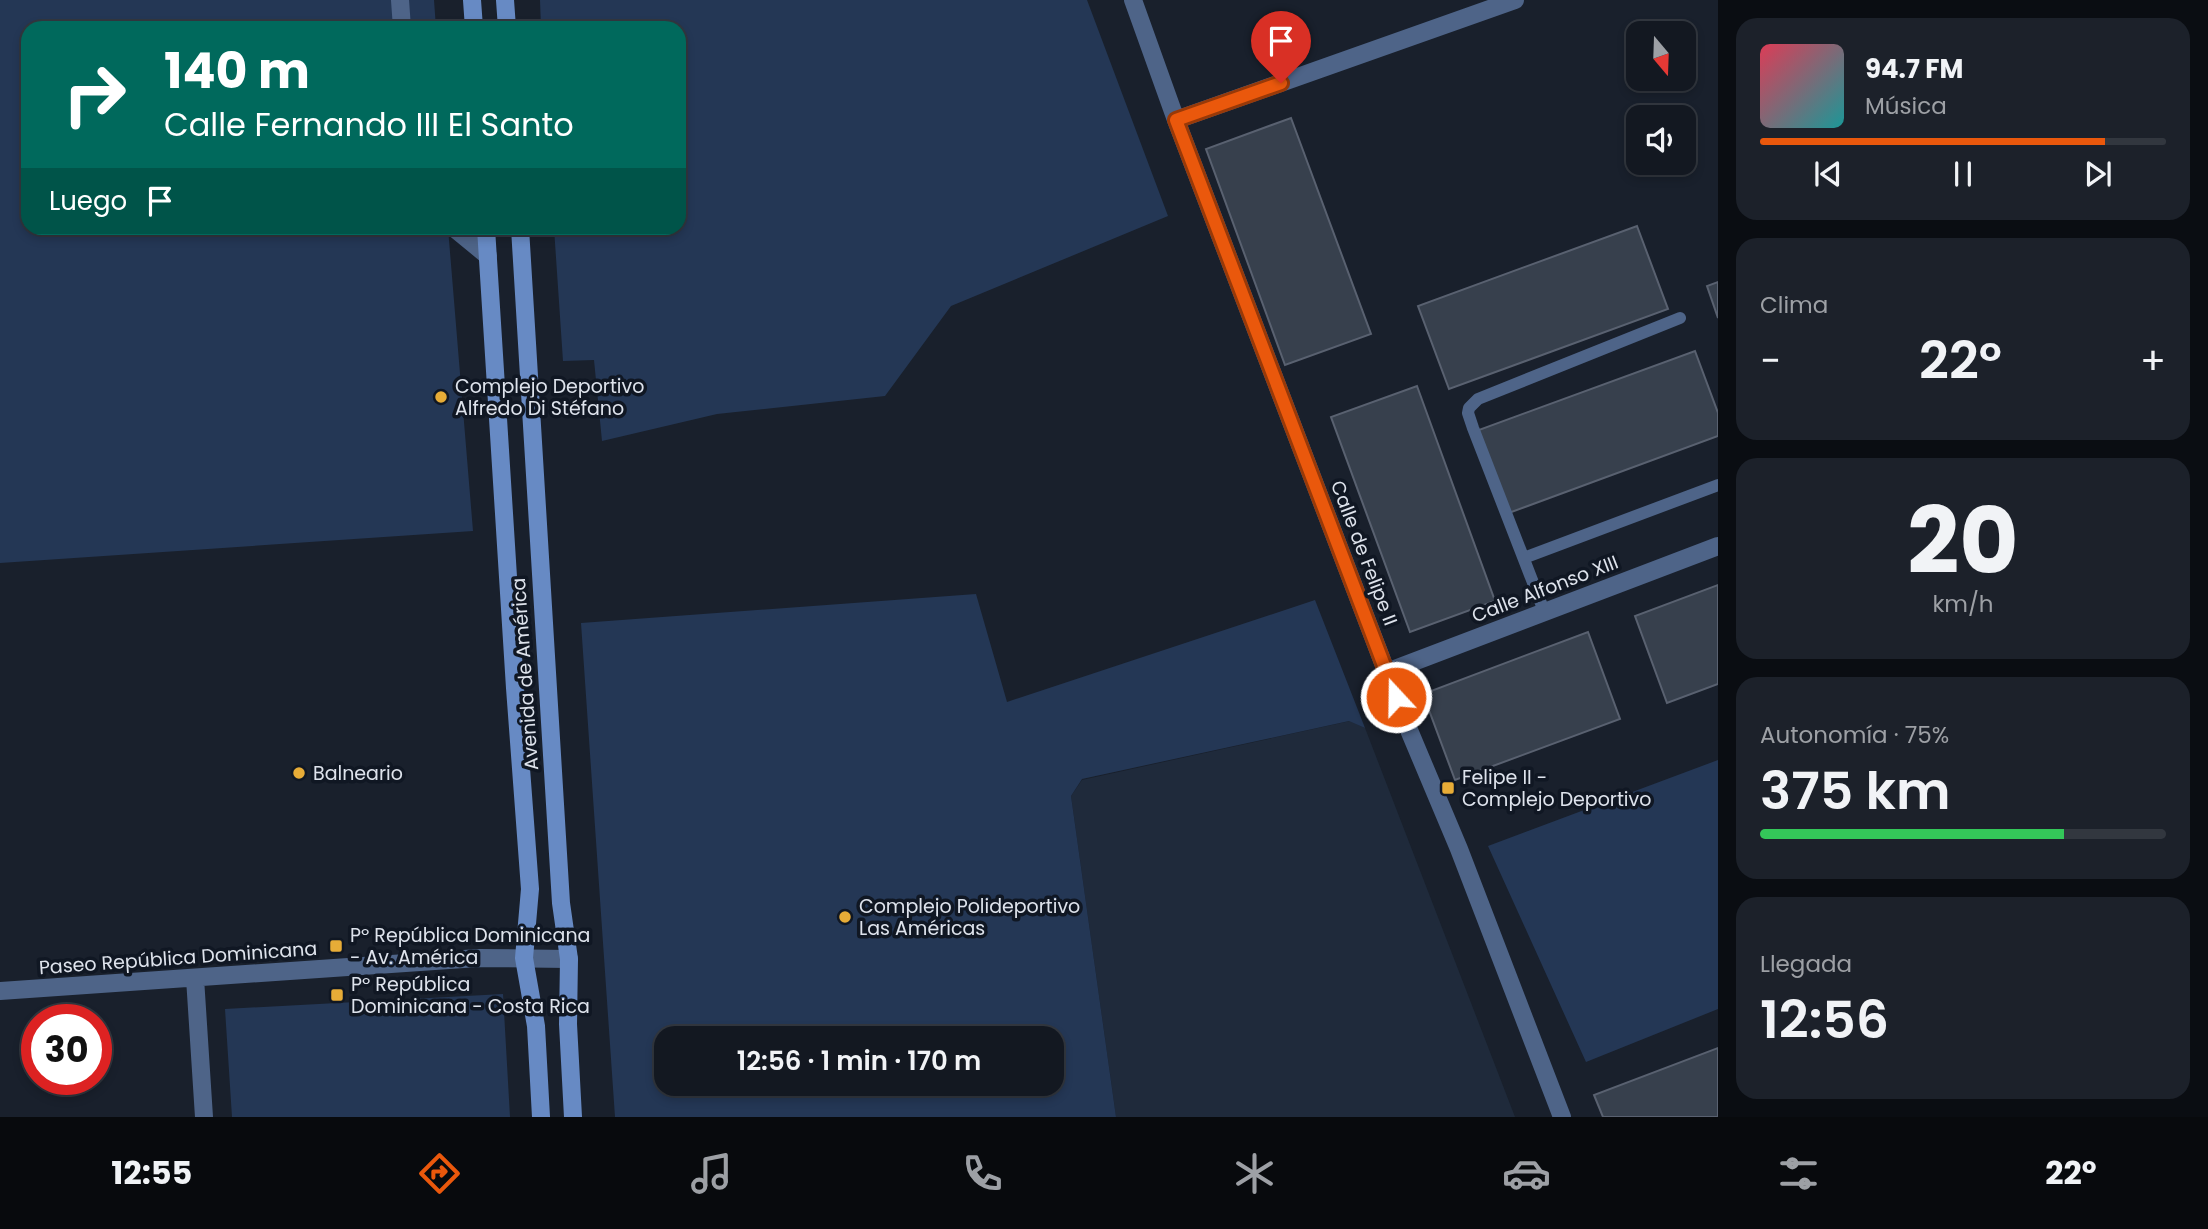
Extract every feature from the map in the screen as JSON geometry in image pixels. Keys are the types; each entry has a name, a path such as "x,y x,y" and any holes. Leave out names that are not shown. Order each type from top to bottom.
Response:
{"main road":[{"path":"472,0 474,21"},
{"path":"505,0 506,21"},
{"name":"Avenida de América","path":"486,235 530,889 524,958 536,1026 541,1117"},
{"name":"Avenida de América","path":"520,235 561,903 569,959 568,1024 573,1117"}],"street":[{"path":"400,0 402,21"},
{"name":"Calle de Felipe II","path":"1133,0 1176,120 1387,672 1459,849 1562,1117"},
{"path":"1176,120 1516,0"},
{"path":"462,235 488,256"},
{"name":"Calle Alfonso XIII","path":"1387,672 1718,546"},
{"name":"Paseo República Dominicana","path":"0,991 478,958 569,959"},
{"path":"195,978 204,1117"}],"lane":[{"path":"1544,611 1470,420 1468,413 1472,403 1680,318"},
{"path":"1524,558 1718,485"}],"shaded area":[{"path":"0,0 434,0 436,21 21,21 21,235 449,235 473,531 0,563"},
{"path":"540,0 1087,0 1168,216 951,306 885,396 717,414 602,441 594,360 563,361 554,235 686,235 686,21 541,21"},
{"name":"Complejo Polideportivo Las Américas","path":"976,594 1007,702 1315,600 1365,728 1349,721 1082,779 1071,796 1116,1117 615,1117 581,623"},
{"path":"1350,721 1365,728 1515,1117 1116,1117 1071,796 1082,780"},
{"path":"1718,760 1718,1009 1586,1062 1488,846"},
{"path":"503,994 510,1117 232,1117 225,1009"}],"building":[{"path":"1291,118 1371,334 1285,365 1206,149"},
{"path":"1637,226 1668,309 1449,389 1418,306"},
{"path":"1718,282 1718,318 1707,286"},
{"path":"1695,351 1718,413 1718,436 1506,514 1476,431"},
{"path":"1417,386 1495,601 1410,632 1331,417"},
{"path":"1718,585 1718,684 1667,703 1635,616"},
{"path":"1588,632 1620,719 1455,780 1423,694"},
{"path":"1718,1048 1718,1117 1603,1117 1594,1095"}],"place":[{"name":"Complejo Deportivo Alfredo Di Stéfano","path":"441,397"},
{"name":"Balneario","path":"299,773"},
{"name":"Felipe II - Complejo Deportivo","path":"1448,788"},
{"name":"Complejo Polideportivo Las Américas","path":"845,917"},
{"name":"Pº República Dominicana - Av. América","path":"336,946"},
{"name":"Pº República Dominicana - Costa Rica","path":"337,995"}],"route":[{"path":"1281,83 1176,120 1396,697"}]}
